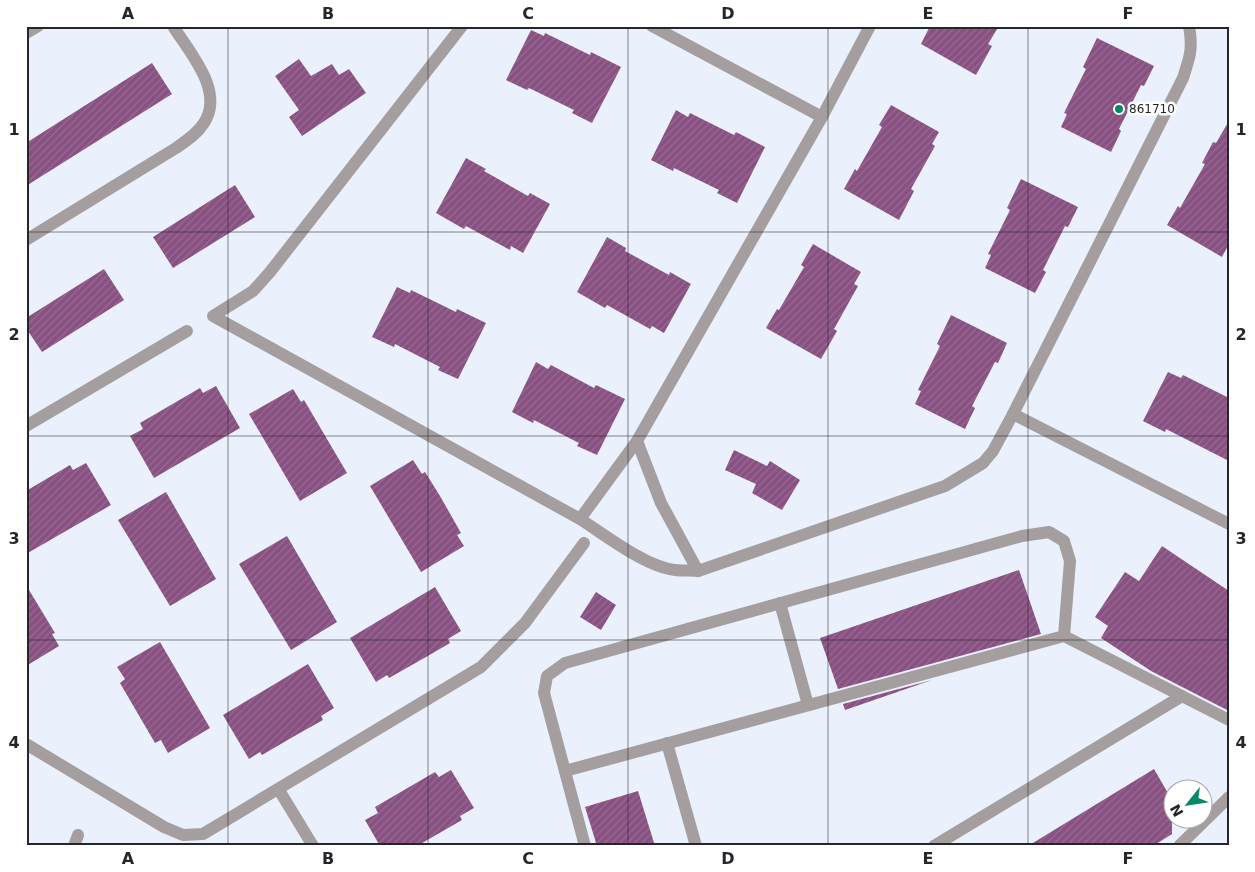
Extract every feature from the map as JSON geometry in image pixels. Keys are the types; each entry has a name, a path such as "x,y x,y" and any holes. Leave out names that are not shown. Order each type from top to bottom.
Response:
{"street":[{"path":"26,33 38,26"},
{"path":"26,240 176,148 197,132 205,122 210,109 211,95 206,79 173,26"},
{"path":"462,26 270,272 253,291 213,316 580,519 634,554 674,570 698,570 945,486 983,462 993,451 1013,414 1183,78 1192,42 1189,26"},
{"path":"652,26 822,117"},
{"path":"580,519 637,441 822,117 870,26"},
{"path":"26,426 187,331"},
{"path":"1013,414 1229,524"},
{"path":"637,441 661,503 698,570"},
{"path":"585,846 544,693 547,676 565,663 1022,536 1050,532 1064,541 1070,561 1064,636"},
{"path":"26,744 164,827 183,835 203,834 481,668 525,623 584,543"},
{"path":"780,603 808,705"},
{"path":"565,771 1064,636 1229,720"},
{"path":"934,846 1182,696"},
{"path":"667,743 696,846"},
{"path":"279,790 313,846"},
{"path":"1180,846 1229,797"}],"building":[{"path":"930,26 999,26 988,44 992,46 976,75 921,44"},
{"path":"531,30 544,36 545,33 590,55 591,52 621,67 592,123 572,113 574,110 529,88 527,90 506,80"},
{"path":"1097,38 1154,66 1144,86 1141,85 1119,129 1121,131 1111,152 1061,127 1067,114 1064,113 1086,69 1083,67"},
{"path":"299,59 311,76 332,64 339,75 349,69 366,93 302,136 289,117 299,110 275,76"},
{"path":"152,63 172,94 26,186 26,143"},
{"path":"891,105 939,132 932,144 935,146 911,189 914,191 899,220 844,189 855,169 857,171 882,127 879,125"},
{"path":"676,110 688,117 690,113 734,135 736,132 765,147 737,203 717,193 719,190 674,168 673,171 651,160"},
{"path":"1229,121 1229,244 1222,257 1167,225 1178,206 1180,208 1205,164 1202,163 1213,142 1216,143"},
{"path":"466,158 486,169 484,171 528,196 530,193 550,204 523,253 511,246 510,250 466,226 464,229 436,213"},
{"path":"1021,179 1078,207 1068,227 1065,226 1043,270 1046,272 1035,293 985,268 991,255 988,254 1010,210 1007,208"},
{"path":"235,185 255,217 173,268 153,237"},
{"path":"607,237 626,248 625,251 669,275 670,272 691,284 664,333 652,326 650,329 607,305 605,308 577,292"},
{"path":"813,244 861,272 854,284 858,286 834,329 837,331 821,359 766,328 777,309 779,310 804,267 801,265"},
{"path":"104,269 124,300 42,352 26,328 26,318"},
{"path":"397,287 410,293 411,290 456,312 457,309 486,323 458,379 438,370 440,367 395,344 394,347 372,337"},
{"path":"951,315 1007,343 998,363 995,362 972,406 975,408 965,429 915,404 921,391 918,390 940,346 937,344"},
{"path":"536,362 548,369 551,365 594,388 596,385 625,399 597,455 577,446 579,443 534,420 533,423 512,412"},
{"path":"1168,372 1181,378 1183,375 1229,398 1229,461 1166,429 1165,432 1143,421"},
{"path":"216,386 240,428 154,478 130,436 143,429 140,423 200,388 203,393"},
{"path":"293,389 301,402 304,400 347,473 300,501 249,414"},
{"path":"734,450 767,466 770,461 800,480 782,510 752,493 756,484 725,470"},
{"path":"413,460 422,474 425,472 440,496 461,533 457,535 464,546 421,572 370,486"},
{"path":"86,463 111,505 26,554 26,491 70,465 73,470"},
{"path":"166,492 216,579 170,606 118,520"},
{"path":"287,536 337,622 291,650 239,564"},
{"path":"1162,546 1229,591 1229,711 1151,671 1101,638 1108,626 1095,617 1125,572 1139,581"},
{"path":"1019,570 1041,634 838,689 820,638"},
{"path":"26,585 55,633 52,634 59,646 26,666"},
{"path":"435,587 461,631 448,639 450,643 389,678 387,675 376,682 350,638"},
{"path":"596,592 616,605 601,630 580,617"},
{"path":"160,642 210,728 168,753 161,740 155,743 120,683 125,679 117,667"},
{"path":"308,664 334,708 321,716 323,720 262,755 260,752 249,759 223,715"},
{"path":"932,680 845,710 843,704"},
{"path":"1154,769 1162,783 1162,830 1172,830 1172,834 1153,846 1028,846"},
{"path":"451,770 474,808 460,816 462,820 417,846 380,846 365,820 378,813 375,807 435,772 439,777"},
{"path":"638,791 655,846 597,846 585,807"}],"place":[{"name":"861710","path":"1119,109"}]}
